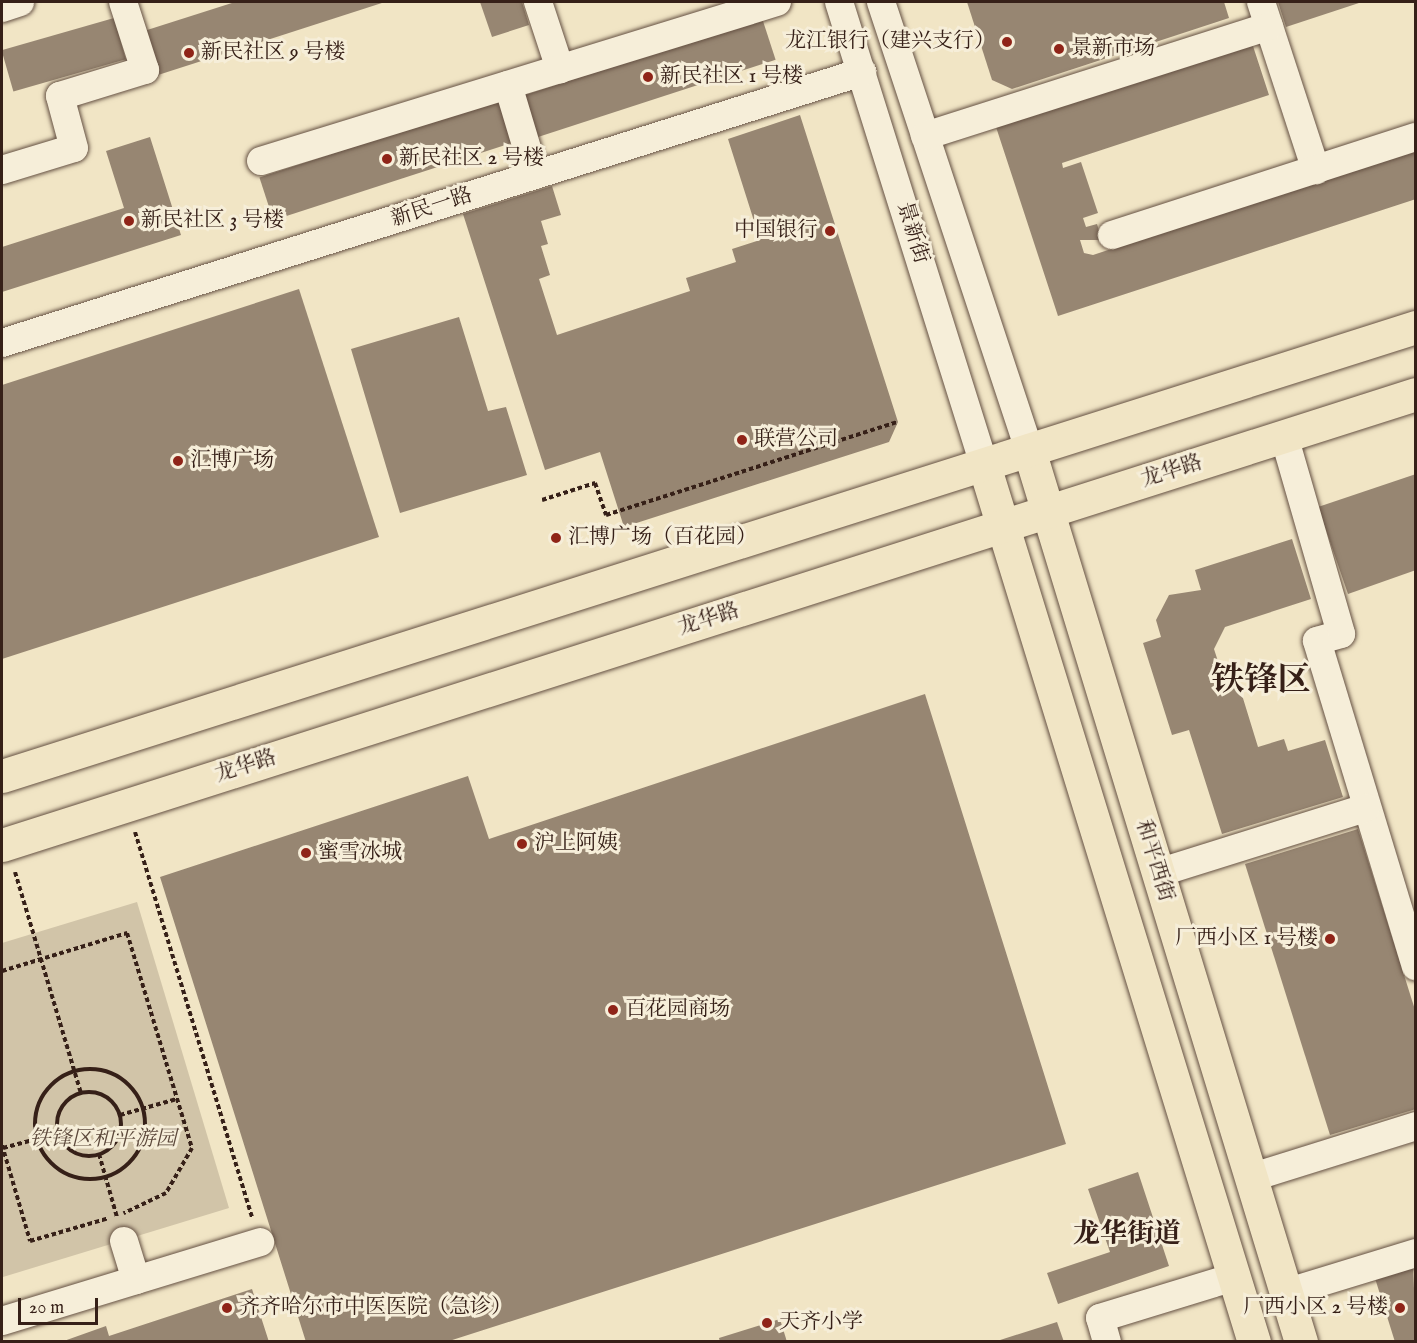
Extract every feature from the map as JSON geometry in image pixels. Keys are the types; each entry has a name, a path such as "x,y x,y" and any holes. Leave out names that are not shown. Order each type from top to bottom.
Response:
{"main road":[{"path":"2,776 1416,327"},
{"name":"龙华路","path":"4,845 1416,394"},
{"name":"和平西街","path":"1029,450 1301,1341"},
{"path":"984,465 1254,1341"}],"street":[{"path":"2,8 20,2"},
{"path":"2,170 74,147 60,96 145,70 123,2"},
{"path":"538,2 560,69"},
{"path":"261,161 777,2"},
{"name":"景新街","path":"839,2 984,465"},
{"name":"景新街","path":"881,2 1029,450"},
{"path":"925,136 1265,14 1316,170"},
{"name":"新民一路","path":"2,343 862,72"},
{"path":"508,85 536,175"},
{"path":"1112,236 1416,137"},
{"path":"1284,436 1341,634 1317,640 1366,808 1416,966"},
{"path":"1158,873 1366,808"},
{"path":"1250,1178 1416,1126"},
{"path":"120,1228 136,1280"},
{"path":"2,1322 260,1242"},
{"path":"1286,1293 1416,1253"},
{"path":"1107,1341 1100,1318 1234,1277"}],"path":[{"path":"542,500 595,483 606,515 898,422"},
{"path":"127,805 260,1242"},
{"path":"4,845 41,958 81,1093"},
{"path":"2,971 127,933 192,1148 187,1165 152,1204 120,1228 30,1241 2,1147 59,1133"},
{"path":"74,1070 113,1073 129,1083 143,1109 144,1137 136,1155 106,1177 70,1176 44,1155 36,1139 37,1105 59,1077 74,1070"},
{"path":"81,1093 105,1095 120,1115 116,1143 99,1154 77,1154 59,1133 60,1110 81,1093"},
{"path":"120,1115 177,1099"},
{"path":"99,1154 120,1228"}],"green space":[{"name":"铁锋区和平游园","path":"137,902 229,1208 3,1277 2,943"}],"building":[{"name":"新民社区 9 号楼","path":"235,2 385,2 158,75 144,31"},
{"path":"480,2 522,2 529,25 492,37"},
{"name":"景新市场","path":"967,2 1224,2 1229,18 1012,89 992,80"},
{"path":"1278,2 1362,2 1286,27"},
{"path":"114,18 126,59 13,92 2,50"},
{"name":"新民社区 1 号楼","path":"762,18 776,60 535,138 521,96"},
{"path":"1252,43 1269,95 1062,163 1063,168 1081,162 1098,213 1083,218 1086,227 1097,224 1102,240 1080,240 1084,253 1093,255 1416,148 1416,199 1058,316 996,127"},
{"name":"新民社区 2 号楼","path":"501,99 515,142 273,220 259,177"},
{"path":"800,115 898,422 889,442 624,527 600,452 545,470 463,214 552,186 561,215 541,221 548,244 541,246 550,275 539,279 557,335 690,291 686,278 736,262 732,249 760,240 728,139"},
{"name":"新民社区 3 号楼","path":"150,137 181,235 2,292 2,247 124,208 106,151"},
{"name":"汇博广场","path":"299,289 379,537 2,659 2,385"},
{"path":"459,317 488,411 506,407 527,475 400,513 351,349"},
{"path":"1416,474 1416,570 1348,594 1318,507"},
{"path":"1292,539 1311,599 1225,627 1214,649 1226,686 1238,682 1258,747 1284,739 1288,751 1325,740 1343,797 1222,834 1189,730 1172,735 1143,643 1161,637 1156,620 1169,595 1201,590 1195,570"},
{"name":"百花园商场","path":"925,694 1066,1144 446,1342 306,1342 160,877 468,776 489,839"},
{"name":"厂西小区 1 号楼","path":"1358,829 1416,1013 1416,1109 1330,1135 1245,864"},
{"path":"1138,1172 1169,1266 1058,1304 1047,1273 1110,1252 1088,1189"},
{"name":"厂西小区 2 号楼","path":"1413,1262 1416,1342 1395,1342 1374,1275"},
{"name":"齐齐哈尔市中医医院（急诊）","path":"252,1289 269,1342 61,1342 106,1326 109,1336"},
{"path":"780,1319 787,1342 720,1342 719,1338"},
{"path":"1057,1322 1064,1342 997,1342 997,1341"}],"place":[{"name":"龙江银行（建兴支行）","path":"1007,42"},
{"name":"景新市场","path":"1059,49"},
{"name":"新民社区 9 号楼","path":"189,53"},
{"name":"新民社区 1 号楼","path":"648,77"},
{"name":"新民社区 2 号楼","path":"387,159"},
{"name":"新民社区 3 号楼","path":"129,221"},
{"name":"中国银行","path":"830,231"},
{"name":"联营公司","path":"742,440"},
{"name":"汇博广场","path":"178,461"},
{"name":"汇博广场（百花园）","path":"556,538"},
{"name":"沪上阿姨","path":"522,844"},
{"name":"蜜雪冰城","path":"306,853"},
{"name":"厂西小区 1 号楼","path":"1330,939"},
{"name":"百花园商场","path":"613,1010"},
{"name":"齐齐哈尔市中医医院（急诊）","path":"227,1308"},
{"name":"厂西小区 2 号楼","path":"1400,1308"},
{"name":"天齐小学","path":"767,1323"}],"district":[{"name":"铁锋区","path":"1261,682"},
{"name":"龙华街道","path":"1127,1236"}]}
